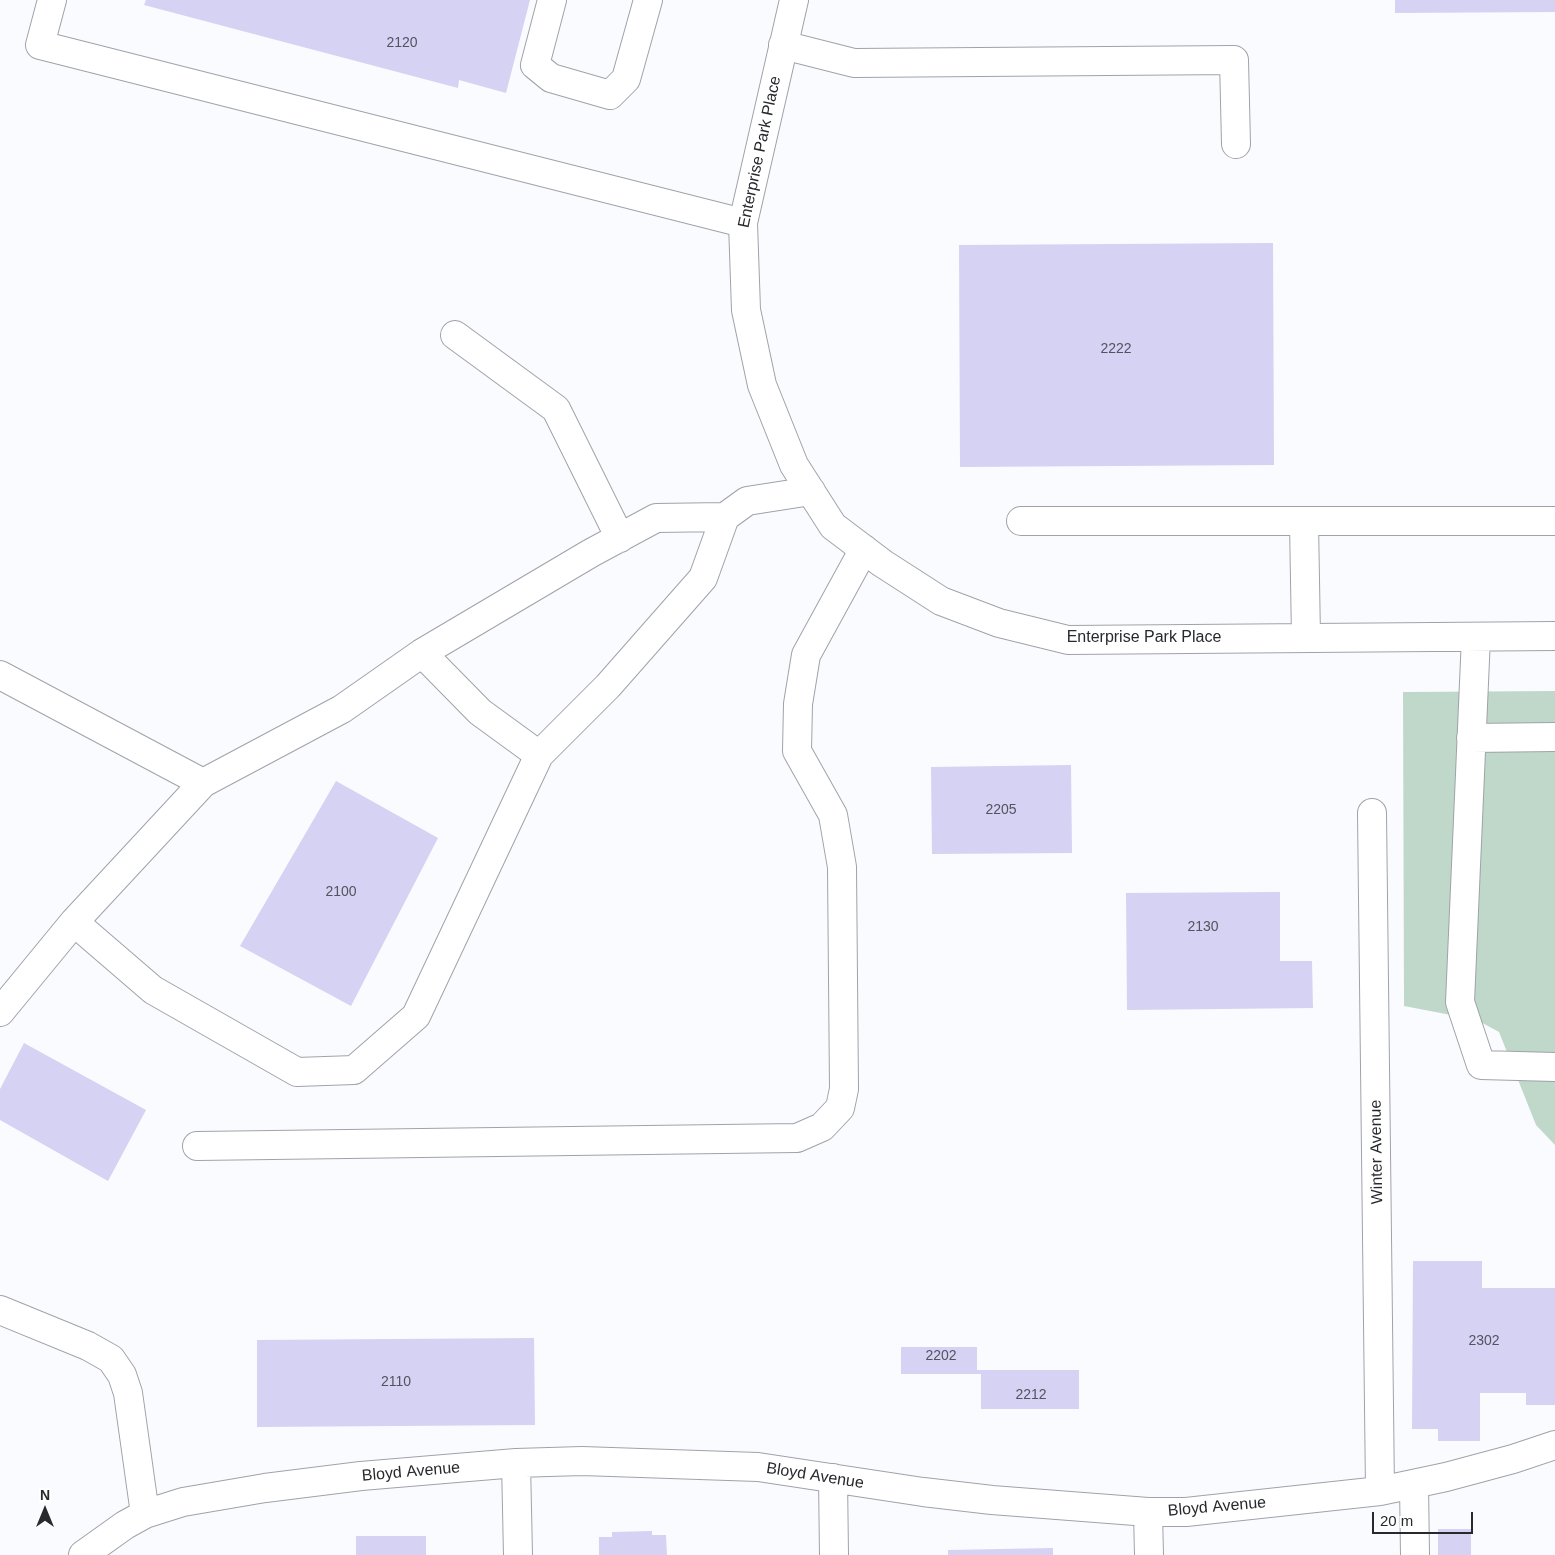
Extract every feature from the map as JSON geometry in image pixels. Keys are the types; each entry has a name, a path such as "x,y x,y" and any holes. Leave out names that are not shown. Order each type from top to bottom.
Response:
{"street":[{"path":"52,0 40,45 743,222"},
{"path":"552,0 535,65 551,78 610,95 626,79 648,0"},
{"name":"Enterprise Park Place","path":"794,0 743,222 746,310 762,385 794,464 834,526 882,563 941,601 999,623 1068,640 1555,636"},
{"path":"783,44 854,63 1234,60 1236,144"},
{"path":"454,335 556,409 620,538"},
{"path":"74,922 153,990 297,1072 354,1070 416,1016 539,755 608,686 703,578 725,517 747,501 811,492"},
{"path":"0,1012 74,922 203,783 342,709 422,653 656,518 725,517"},
{"path":"1021,521 1554,521"},
{"path":"1304,522 1306,638"},
{"path":"197,1146 797,1138 822,1127 840,1108 844,1089 842,866 833,815 797,751 798,704 806,655 864,549"},
{"path":"1476,637 1460,1002 1481,1065 1555,1067"},
{"path":"422,653 480,712 539,755"},
{"path":"0,675 203,783"},
{"path":"1471,738 1555,737"},
{"name":"Winter Avenue","path":"1372,813 1380,1491"},
{"path":"0,1310 88,1346 111,1360 122,1375 128,1393 145,1514"},
{"name":"Bloyd Avenue","path":"83,1555 119,1529 145,1514 182,1502 265,1488 361,1476 516,1463 582,1461 758,1467 982,1499 1148,1512 1186,1512 1380,1491 1513,1459 1555,1445"},
{"path":"516,1463 518,1555"},
{"path":"833,1478 834,1555"},
{"path":"1414,1484 1415,1555"},
{"path":"1148,1512 1149,1555"}],"green space":[{"path":"1555,691 1555,1145 1536,1125 1499,1032 1477,1020 1404,1006 1403,692"}],"building":[{"path":"146,0 530,0 506,93 459,80 458,88 144,5"},
{"path":"1395,0 1555,0 1555,12 1395,13"},
{"path":"1273,243 1274,465 960,467 959,245"},
{"path":"1071,765 1072,853 932,854 931,767"},
{"path":"336,781 438,838 351,1006 240,946"},
{"path":"1280,892 1280,961 1312,961 1313,1008 1127,1010 1126,893"},
{"path":"24,1043 146,1110 108,1181 0,1120 0,1089"},
{"path":"1413,1261 1482,1261 1482,1288 1555,1288 1555,1405 1526,1405 1526,1393 1480,1393 1480,1441 1438,1441 1438,1429 1412,1429"},
{"path":"534,1338 535,1425 257,1427 257,1340"},
{"path":"901,1347 977,1347 977,1370 1079,1370 1079,1409 981,1409 981,1374 901,1374"},
{"path":"1438,1529 1471,1529 1471,1555 1438,1555"},
{"path":"652,1531 652,1535 666,1535 667,1555 599,1555 599,1537 612,1537 612,1532"},
{"path":"356,1536 426,1536 426,1555 356,1555"},
{"path":"1053,1548 1053,1555 948,1555 948,1550"}]}
